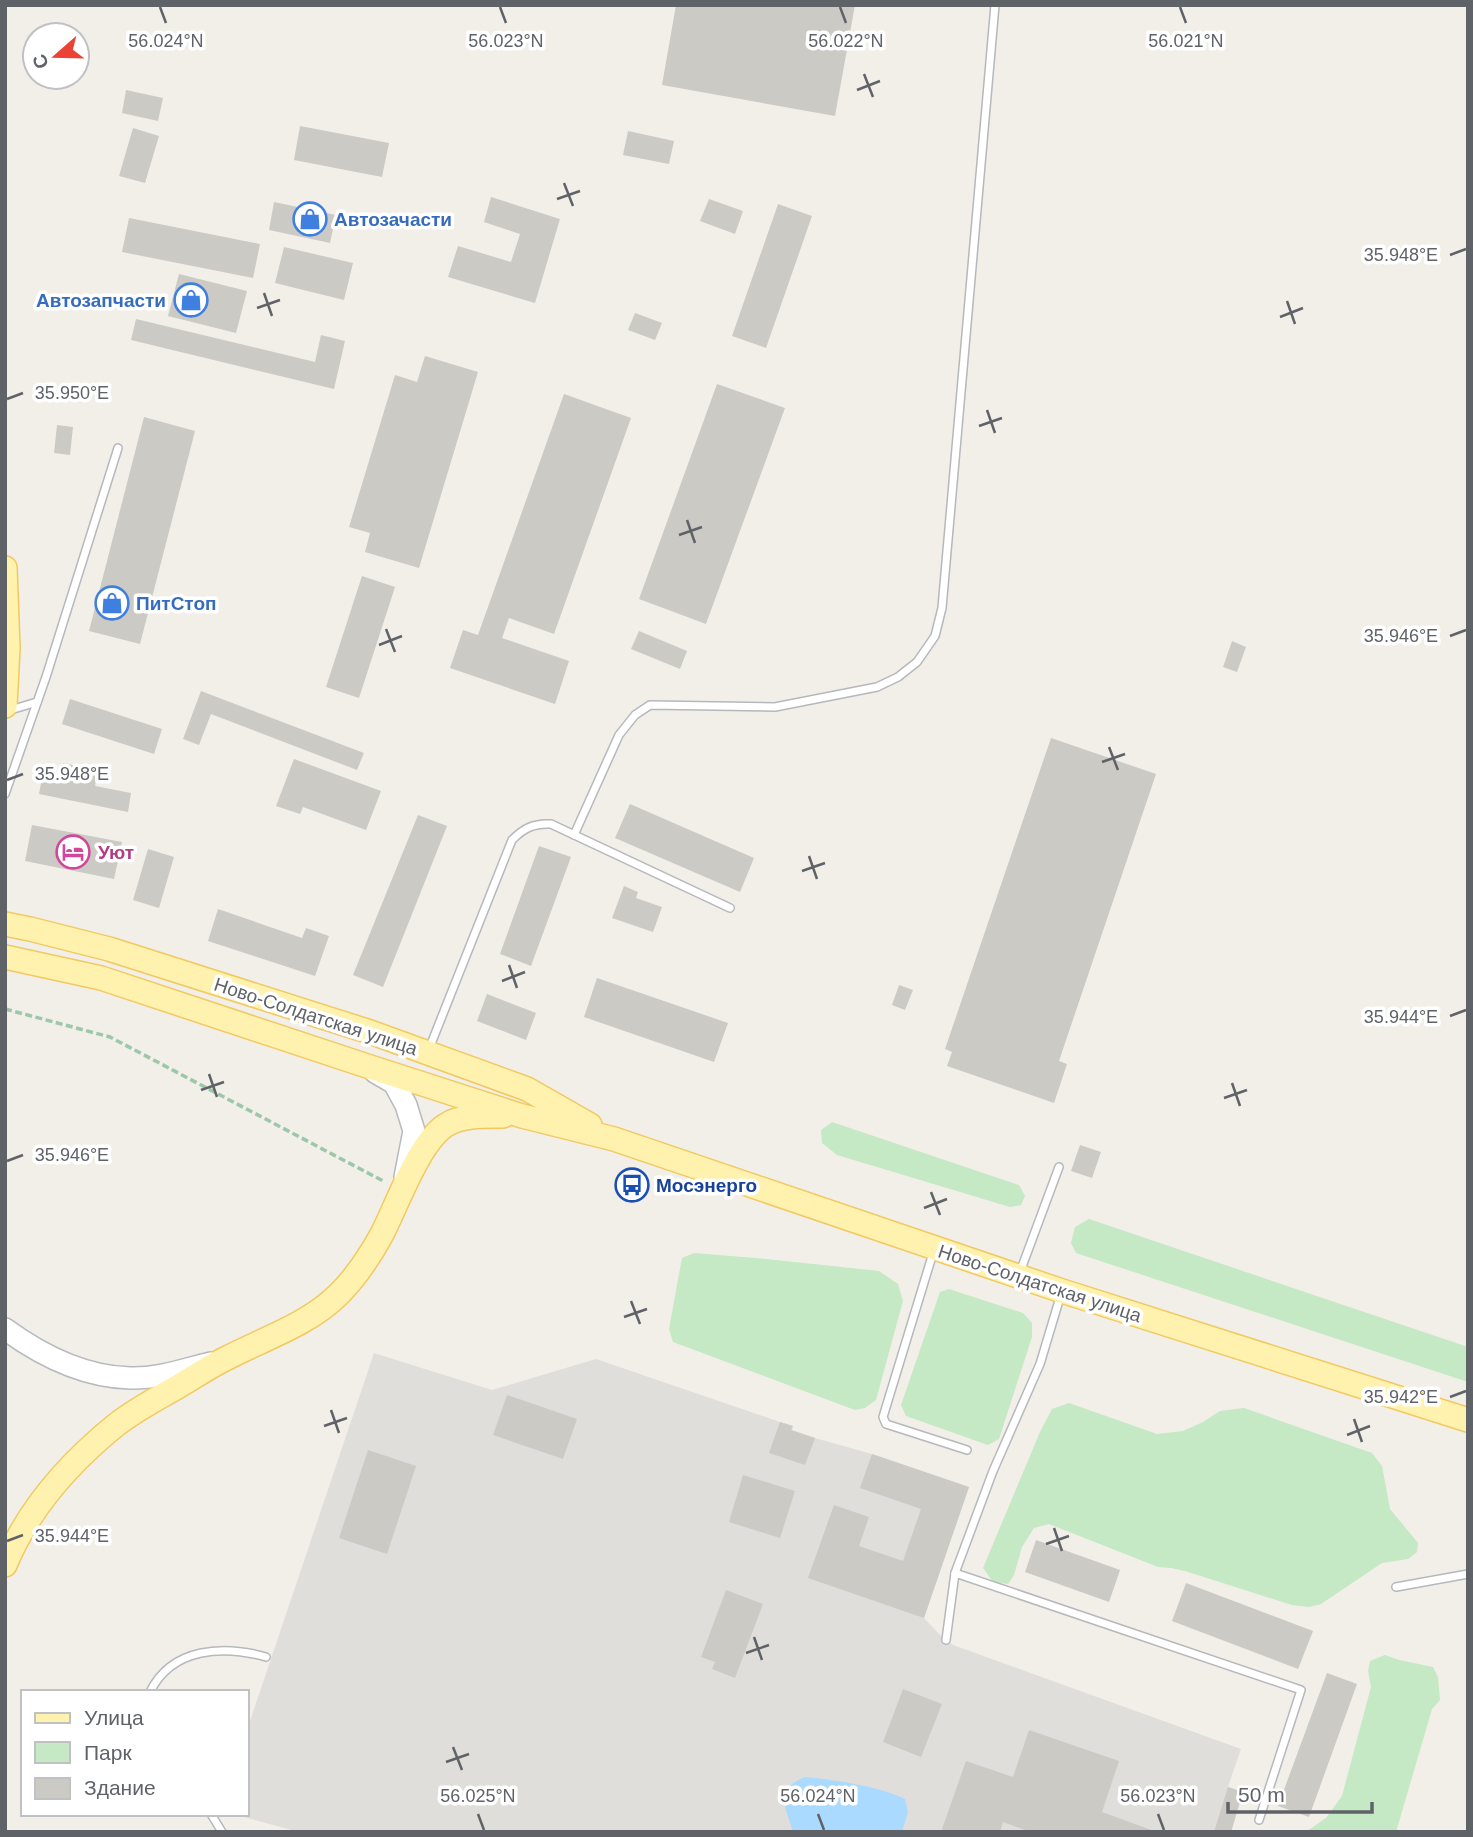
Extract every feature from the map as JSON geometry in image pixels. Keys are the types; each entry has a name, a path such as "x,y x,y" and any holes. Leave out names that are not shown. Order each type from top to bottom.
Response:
{"main road":[{"path":"5,568 8,648 5,706"},
{"path":"5,907 30,929"},
{"name":"Ново-Солдатская улица","path":"5,924 109,949 370,1032 527,1090 614,1139"},
{"name":"Ново-Солдатская улица","path":"5,957 101,978 522,1116 614,1139 1062,1291 1468,1420"},
{"path":"5,1565 14,1543 46,1495 75,1461 118,1424 223,1360 305,1320 338,1296 361,1270 382,1233 414,1130 406,1105 394,1083 364,1065"},
{"path":"395,1186 432,1136 448,1124 474,1117 522,1116"},
{"path":"5,1329 28,1345 69,1366 103,1375 132,1378 165,1375 223,1360"}],"lane":[{"path":"575,835 619,735 635,715 650,705 775,707 877,687 898,677 917,662 935,636 943,608 995,5"},
{"path":"5,794 50,664 118,448"},
{"path":"5,712 37,702"},
{"path":"428,1053 512,840 522,830 539,824 551,824 730,908"},
{"path":"1018,1276 1059,1167"},
{"path":"935,1248 883,1417 886,1424 968,1450"},
{"path":"946,1640 955,1573 993,1471 1040,1364 1062,1291"},
{"path":"955,1573 1301,1690 1259,1820"},
{"path":"1396,1587 1468,1574"},
{"path":"151,1690 172,1664 193,1655 218,1649 245,1651 266,1657"},
{"path":"212,1816 222,1832"}],"path":[{"path":"5,1009 110,1037 395,1186"}],"shaded area":[{"path":"374,1353 492,1390 596,1359 793,1426 792,1430 815,1438 969,1487 924,1618 953,1645 1241,1749 1228,1787 1243,1792 1231,1832 299,1832 240,1816 248,1816 248,1727"}],"green space":[{"path":"832,1122 1019,1185 1025,1196 1021,1205 1010,1207 837,1155 822,1143 821,1130"},
{"path":"1089,1219 1468,1347 1468,1382 1076,1253 1071,1243 1075,1227"},
{"path":"694,1253 879,1271 898,1284 903,1301 876,1400 865,1408 855,1410 673,1342 669,1329 682,1258"},
{"path":"949,1289 1023,1313 1032,1323 1032,1337 999,1439 988,1445 906,1416 901,1405 940,1292"},
{"path":"1069,1403 1157,1434 1183,1431 1220,1411 1244,1408 1372,1453 1382,1466 1390,1509 1418,1543 1417,1552 1408,1559 1382,1563 1321,1604 1309,1607 1292,1605 1185,1571 1158,1567 1049,1524 1034,1528 1022,1547 1014,1575 1008,1584 993,1582 983,1568 1040,1432 1052,1409"},
{"path":"1385,1655 1433,1667 1438,1677 1440,1700 1432,1709 1396,1832 1306,1832 1326,1818 1342,1796 1371,1687 1368,1671 1370,1661"}],"water":[{"path":"805,1777 870,1787 905,1799 908,1812 902,1832 793,1832 785,1807 785,1794 795,1782"}],"building":[{"path":"676,5 855,5 835,116 662,85"},
{"path":"126,90 163,98 158,121 122,113"},
{"path":"300,126 389,143 382,177 294,160"},
{"path":"133,128 159,136 145,183 119,176"},
{"path":"628,131 674,141 669,164 623,155"},
{"path":"491,197 560,219 535,303 448,277 458,246 511,262 520,234 484,222"},
{"path":"709,199 743,211 735,234 700,221"},
{"path":"274,202 336,215 330,243 269,230"},
{"path":"778,204 812,216 766,348 732,336"},
{"path":"129,218 260,244 253,278 122,252"},
{"path":"284,247 353,263 344,300 275,283"},
{"path":"179,274 247,291 236,333 168,316"},
{"path":"635,313 662,323 655,340 628,330"},
{"path":"136,319 315,362 321,335 345,341 334,389 131,340"},
{"path":"425,356 478,372 419,568 365,552 370,533 349,527 395,375 417,382"},
{"path":"717,384 785,408 706,624 639,599"},
{"path":"564,394 631,418 554,634 509,618 502,638 569,661 555,704 450,668 463,630 478,635"},
{"path":"144,417 195,431 140,644 89,631"},
{"path":"57,425 73,427 70,455 54,453"},
{"path":"362,576 395,587 359,698 326,687"},
{"path":"639,631 687,651 680,669 631,649"},
{"path":"1232,641 1246,647 1237,672 1223,667"},
{"path":"201,691 364,753 357,770 211,714 199,745 183,739"},
{"path":"70,699 162,729 154,754 62,724"},
{"path":"1051,738 1156,774 1059,1061 1067,1064 1054,1103 947,1066 952,1052 945,1049"},
{"path":"294,759 381,791 366,830 303,807 300,814 276,806"},
{"path":"63,763 98,770 95,786 131,793 128,812 39,794 43,772 61,776"},
{"path":"630,804 754,858 740,892 615,838"},
{"path":"418,815 447,826 383,987 353,975"},
{"name":"Уют","path":"32,825 122,842 114,879 25,861"},
{"path":"539,846 571,857 531,966 500,954"},
{"path":"148,849 174,857 159,908 133,900"},
{"path":"624,886 638,892 636,898 662,907 653,932 612,918"},
{"path":"218,909 302,938 306,928 329,936 315,976 208,941"},
{"path":"597,978 728,1023 714,1062 584,1017"},
{"path":"899,985 913,990 905,1010 892,1005"},
{"path":"487,994 536,1013 526,1040 477,1021"},
{"path":"1080,1145 1101,1152 1092,1178 1071,1171"},
{"path":"507,1395 577,1419 563,1459 493,1435"},
{"path":"780,1422 793,1426 791,1430 815,1438 805,1465 769,1453"},
{"path":"368,1450 416,1466 387,1554 339,1538"},
{"path":"872,1454 969,1487 924,1618 808,1578 834,1505 869,1517 859,1546 903,1561 921,1509 860,1488"},
{"path":"743,1475 795,1491 780,1538 729,1522"},
{"path":"1036,1540 1120,1570 1109,1602 1025,1572"},
{"path":"1186,1583 1313,1631 1298,1669 1172,1621"},
{"path":"726,1590 763,1604 735,1678 712,1669 715,1662 701,1657"},
{"path":"1327,1673 1357,1684 1309,1817 1278,1806"},
{"path":"903,1689 942,1704 921,1757 883,1742"},
{"path":"1029,1730 1119,1761 1102,1812 1157,1832 1030,1832 1003,1822 1000,1832 941,1832 966,1761 1013,1777"},
{"path":"1228,1787 1243,1792 1231,1832 1214,1832"}],"place":[{"name":"Автозачасти","path":"310,219"},
{"name":"Автозапчасти","path":"191,300"},
{"name":"ПитСтоп","path":"112,603"},
{"name":"Уют","path":"73,852"},
{"name":"Мосэнерго","path":"632,1185"}]}
